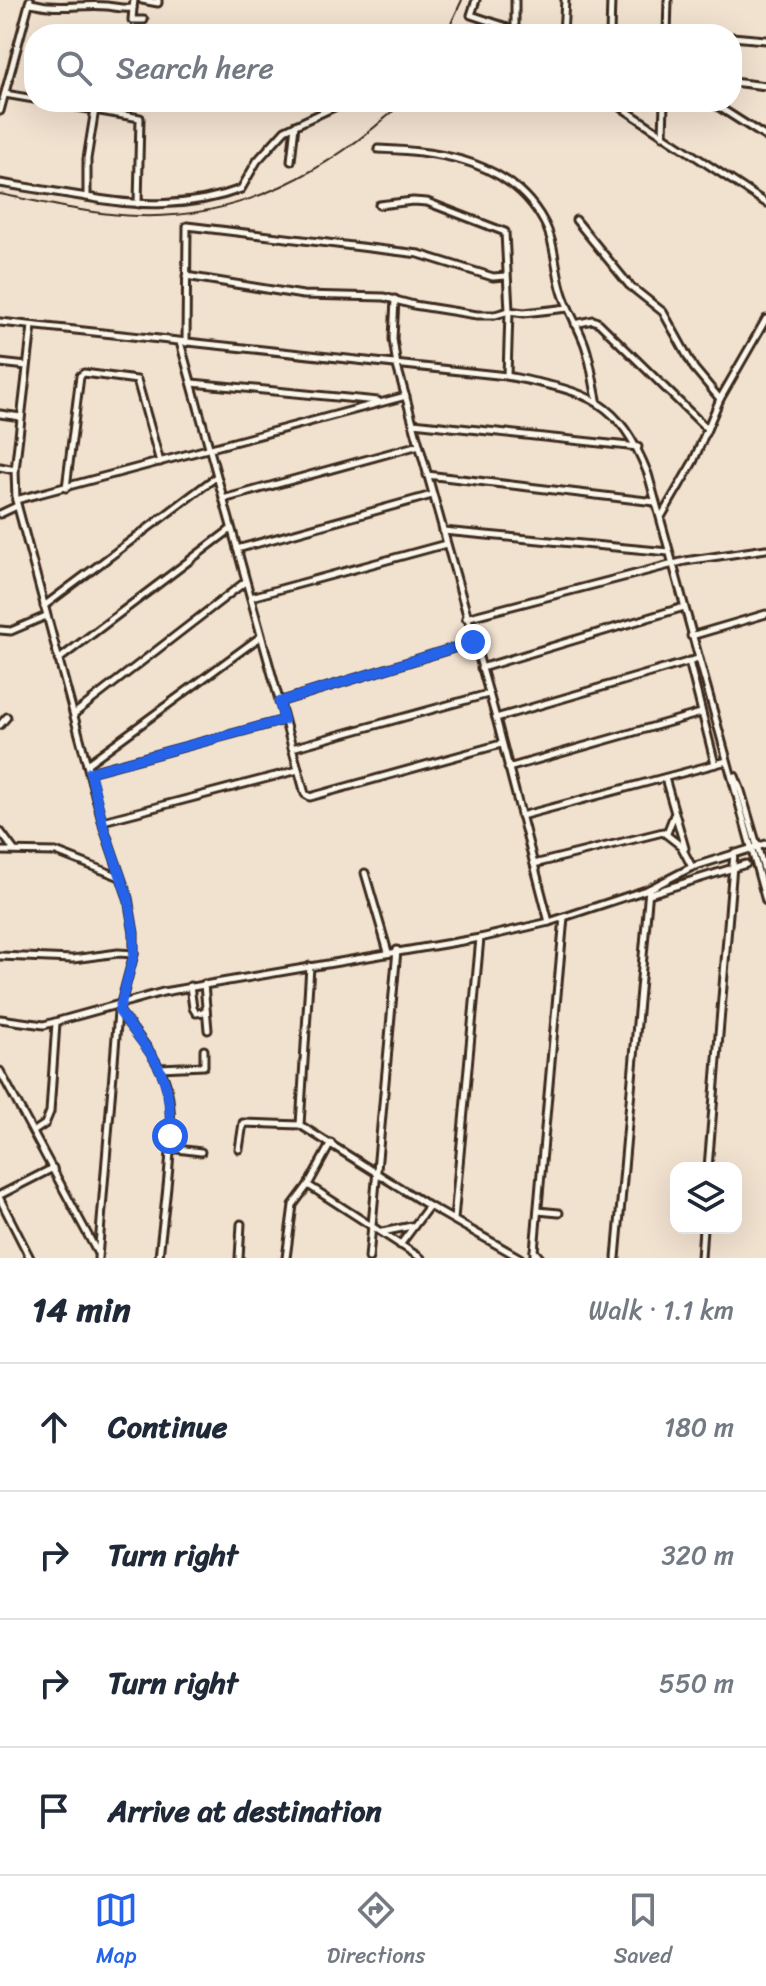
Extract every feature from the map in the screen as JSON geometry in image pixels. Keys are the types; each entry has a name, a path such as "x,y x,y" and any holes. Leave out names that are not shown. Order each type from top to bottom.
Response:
{"street":[{"path":"134,0 132,20 144,20"},
{"path":"142,0 158,3 158,0"},
{"path":"476,0 471,15 498,24"},
{"path":"514,24 515,0"},
{"path":"564,24 565,0"},
{"path":"610,24 611,0"},
{"path":"667,24 668,0"},
{"path":"0,111 30,2 50,7 64,4 76,8 133,8"},
{"path":"742,38 766,40"},
{"path":"742,83 766,86"},
{"path":"3,96 24,98"},
{"path":"87,197 87,159 95,112"},
{"path":"110,112 140,118 138,204"},
{"path":"0,183 138,204 179,204 241,189 275,138 295,124 322,112"},
{"path":"628,112 766,203"},
{"path":"663,136 664,112"},
{"path":"727,112 766,137"},
{"path":"291,161 295,124"},
{"path":"378,149 453,156 486,168 517,189 544,223 568,308 585,346 597,400"},
{"path":"379,205 427,202 501,229 507,236 507,376"},
{"path":"576,220 629,285 663,312 694,368 720,399"},
{"path":"501,744 310,797 305,794 216,476 183,342 187,226 419,254 493,277 506,276"},
{"path":"186,276 303,295 395,299 477,315 568,308"},
{"path":"395,299 393,339 397,366 496,718 549,922"},
{"path":"661,518 678,491 720,399 766,319"},
{"path":"575,324 593,320 599,323 707,429"},
{"path":"0,322 507,376 557,386 597,400 625,427 638,447 661,518 671,564 727,761 766,876"},
{"path":"32,326 15,470 16,503 132,916 134,954 120,1002 98,1255"},
{"path":"0,363 27,366"},
{"path":"66,488 80,376 84,373 137,380 160,462"},
{"path":"192,383 381,401"},
{"path":"0,514 16,503 66,488 406,396"},
{"path":"0,414 21,417"},
{"path":"413,423 638,447"},
{"path":"223,499 419,445"},
{"path":"0,467 15,470"},
{"path":"427,475 655,502"},
{"path":"44,606 216,476"},
{"path":"237,549 432,495"},
{"path":"58,660 231,529"},
{"path":"443,531 669,552"},
{"path":"251,597 446,544"},
{"path":"466,618 671,564 766,549"},
{"path":"74,714 245,582"},
{"path":"481,668 684,607"},
{"path":"691,636 766,614"},
{"path":"0,630 11,631 46,616"},
{"path":"87,764 260,637"},
{"path":"279,702 473,642"},
{"path":"496,718 698,659"},
{"path":"689,661 715,764"},
{"path":"292,748 488,694"},
{"path":"508,768 701,713"},
{"path":"0,725 7,717"},
{"path":"90,772 284,720"},
{"path":"521,816 727,761"},
{"path":"103,821 298,770"},
{"path":"665,778 692,867"},
{"path":"667,833 675,813"},
{"path":"0,831 15,851"},
{"path":"534,864 667,833"},
{"path":"667,833 686,853"},
{"path":"649,892 692,867 766,844"},
{"path":"754,846 766,901"},
{"path":"0,851 56,852 120,877"},
{"path":"708,1162 734,853"},
{"path":"0,1019 33,1025 56,1023 120,1002 190,986 480,938 549,922 746,864"},
{"path":"365,873 388,952"},
{"path":"616,1258 649,892"},
{"path":"540,1258 534,1254 564,917"},
{"path":"454,1219 480,938"},
{"path":"369,1258 397,950"},
{"path":"0,956 73,959 134,954"},
{"path":"300,1125 310,966"},
{"path":"204,984 208,1030"},
{"path":"190,986 193,1008 196,1013 205,1012"},
{"path":"119,1011 160,1068 170,1098 169,1148 159,1258"},
{"path":"33,1132 45,1124 50,1112 56,1023"},
{"path":"160,1068 204,1066 204,1050"},
{"path":"0,1071 98,1255"},
{"path":"239,1149 243,1123 300,1125 429,1206 520,1258"},
{"path":"286,1258 293,1205 331,1143"},
{"path":"169,1148 201,1152"},
{"path":"30,1258 0,1197 53,1168"},
{"path":"308,1185 421,1258"},
{"path":"400,1245 429,1206"},
{"path":"538,1211 559,1213"},
{"path":"239,1258 241,1224"},
{"path":"381,1232 413,1226"},
{"path":"701,1258 703,1234"}],"railway":[{"path":"451,24 462,0"},
{"path":"0,194 121,215 177,215 213,209 282,186 314,169 392,112"}],"route":[{"path":"170,1136 170,1098 160,1068 119,1011 131,970 134,933 128,898 104,828 90,772 284,720 279,702 473,642"}]}
